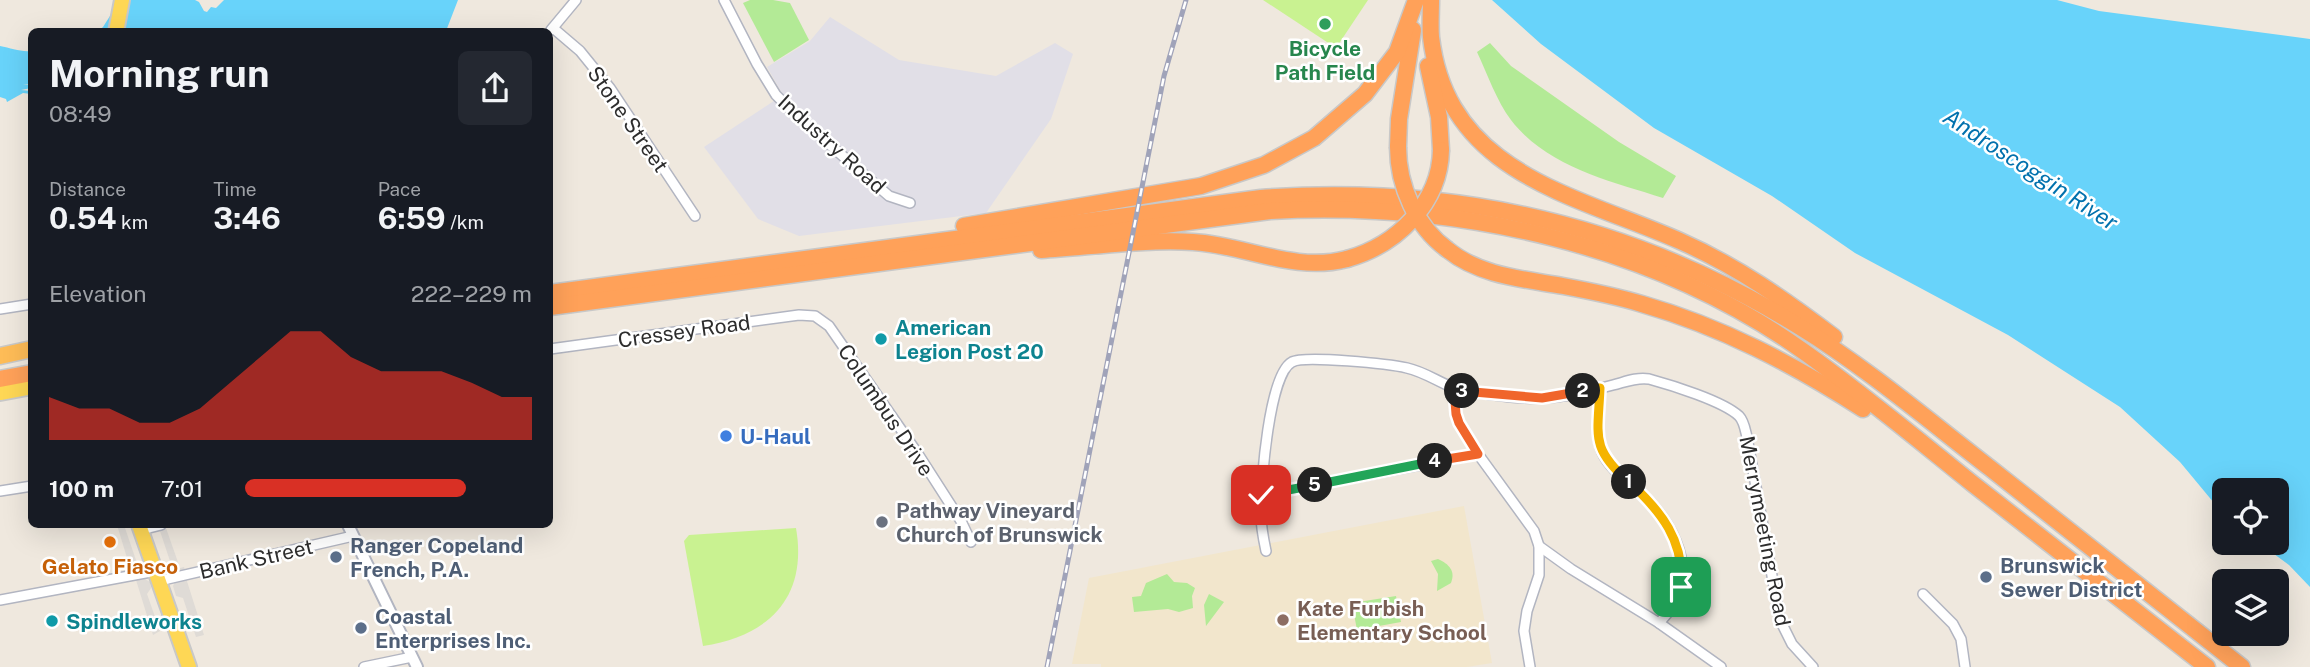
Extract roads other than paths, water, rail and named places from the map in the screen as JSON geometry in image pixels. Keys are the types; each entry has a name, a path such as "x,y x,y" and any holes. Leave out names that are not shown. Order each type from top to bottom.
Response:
{"highway":[{"path":"1417,0 1399,119 1401,174 1411,205 1430,233 1448,250 1466,262 1489,271 1626,300 1706,325 1770,354 1820,381 1863,409 1902,427"},
{"path":"845,253 883,240 1201,187 1264,165 1314,138 1365,94 1397,52 1417,0"},
{"path":"1431,0 1432,44 1448,94 1469,129 1499,158 1537,183 1671,237 1739,270 1793,306 1858,357 1872,376"},
{"path":"987,248 1007,253 1193,242 1297,263 1323,263 1370,251 1398,233 1423,206 1434,185 1441,162 1439,117 1425,50 1425,13 1431,0"},
{"path":"553,293 1261,198 1352,194 1441,200 1500,209 1623,242 1671,260 1776,312 1872,376 2242,667"},
{"path":"553,307 1241,214 1300,209 1388,211 1506,226 1591,249 1646,269 1727,306 1803,351 2207,667"},
{"path":"553,315 585,308 599,300"},
{"path":"0,355 28,350"},
{"path":"0,369 28,363"},
{"path":"0,379 28,374"}],"main road":[{"path":"117,28 122,1"},
{"path":"0,393 28,388"},
{"path":"140,528 189,667"}],"street":[{"path":"553,28 576,0"},
{"name":"Industry Road","path":"724,0 762,73 785,106 890,196 910,203"},
{"name":"Stone Street","path":"553,31 580,51 610,89 695,216"},
{"path":"0,309 28,305"},
{"name":"Cressey Road","path":"553,349 799,315 818,317"},
{"name":"Columbus Drive","path":"818,317 834,333 903,432 961,521 971,542"},
{"name":"Merrymeeting Road","path":"1266,551 1261,519 1261,495 1276,384 1290,362 1318,359 1395,366 1423,373 1454,389 1542,398 1636,379 1649,379 1723,406 1742,420 1780,620 1792,645 1813,667"},
{"path":"1600,388 1598,437 1603,456 1661,514 1678,547 1682,566 1681,587 1674,604 1659,623"},
{"path":"1454,389 1459,423 1534,531 1539,546 1539,575 1527,611 1524,631 1530,667"},
{"path":"1261,495 1478,454"},
{"path":"0,491 28,487"},
{"path":"349,528 415,662 364,667"},
{"name":"Bank Street","path":"0,600 158,576 353,536"},
{"path":"1539,546 1659,623 1721,667"},
{"path":"1923,594 1953,624 1961,639 1965,667"}],"water":[{"path":"120,0 195,0 207,12 224,0 458,0 447,28 103,27"},
{"name":"Androscoggin River","path":"1492,0 2057,0 2099,11 2310,39 2310,587 2275,555 2289,555 2289,478 2212,478 2212,501 2180,462 2120,407 2008,335 1855,253 1772,196 1654,128 1541,44"},
{"path":"0,46 28,51 28,84 23,84 28,85 28,89 21,90 28,91 28,94 23,93 7,102 0,97"}],"railway":[{"path":"1047,667 1164,76 1186,0"}],"place":[{"name":"Bicycle Path Field","path":"1325,24"},
{"name":"American Legion Post 20","path":"881,339"},
{"name":"U-Haul","path":"726,436"},
{"name":"Pathway Vineyard Church of Brunswick","path":"882,522"},
{"name":"Gelato Fiasco","path":"110,542"},
{"name":"Ranger Copeland French, P.A.","path":"336,557"},
{"name":"Brunswick Sewer District","path":"1986,577"},
{"name":"Kate Furbish Elementary School","path":"1283,620"},
{"name":"Spindleworks","path":"52,621"},
{"name":"Coastal Enterprises Inc.","path":"361,628"}]}
